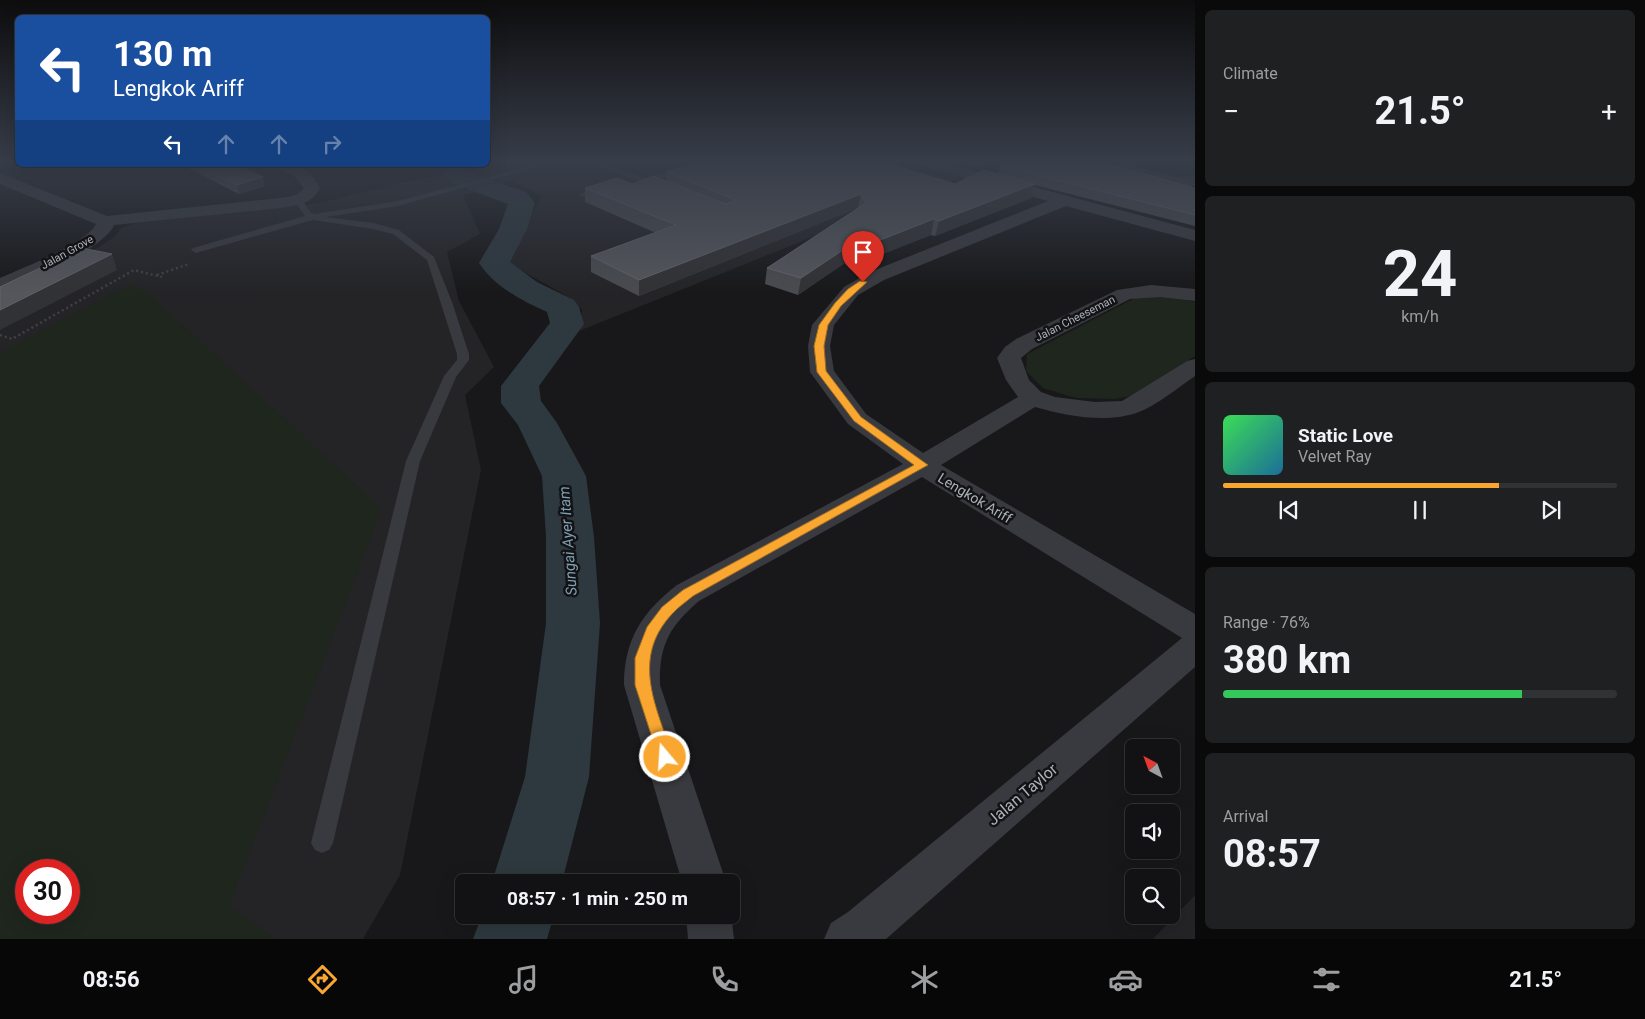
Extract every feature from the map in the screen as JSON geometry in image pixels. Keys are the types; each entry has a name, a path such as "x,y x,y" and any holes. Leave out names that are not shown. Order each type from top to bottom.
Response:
{"street":[{"name":"Jalan Grove","path":"0,286 76,249 99,234 105,227 105,221 68,206"},
{"path":"105,221 245,206"},
{"name":"Lengkok Ariff","path":"1052,206 863,282 851,290 823,325 819,346 822,372 857,419 922,465 1195,630"},
{"path":"1087,206 1195,236"},
{"name":"Jalan Cheeseman","path":"1033,398 1011,369 1009,358 1013,352 1024,344 1124,294 1162,291 1195,295"},
{"path":"702,874 642,685 642,658 652,631 667,610 688,593 922,465 1033,398 1072,408 1106,410 1130,407 1195,366"},
{"name":"Jalan Taylor","path":"847,939 871,922 1195,647"},
{"path":"710,924 711,939"}],"lane":[{"path":"302,206 307,214 312,217 385,228 406,238 431,259 447,302 463,360 450,376 413,461 322,844"},
{"path":"196,250 312,217 381,206"}],"path":[{"path":"0,335 12,339 134,270 162,277"}],"shaded area":[{"path":"293,206 468,206 480,234 447,252 459,301 494,367 465,395 481,470 400,875 363,939 0,939 0,295 99,247 114,237 122,228 135,223"},
{"path":"536,206 890,206 579,331 582,310 570,298 508,263 511,250"},
{"path":"132,283 150,295 382,509 229,906 277,939 0,939 0,353"},
{"path":"1137,297 1171,297 1195,302 1195,356 1131,396 1114,399 1076,398 1043,388 1026,371 1027,354"},
{"path":"1195,895 1195,939 1153,939 1167,924 1180,924 1180,911"}],"building":[{"path":"629,206 830,206 639,280 591,256 676,225"},
{"path":"862,206 978,206 939,221 934,219 865,246 855,242 801,278 767,268"},
{"path":"1158,206 1195,206 1195,215"},
{"path":"82,248 112,254 0,310 0,287"}],"waterway":[{"name":"Sungai Ayer Itam","path":"521,206 513,229 494,263 517,283 562,307 567,324 520,386 521,403 537,423 564,476 570,537 573,623 557,777 529,874"},
{"name":"Sungai Ayer Itam","path":"510,939 515,924"}],"route":[{"path":"665,757 642,685 642,658 652,631 667,610 688,593 922,465 857,419 822,372 819,346 823,325 851,290 863,282"}]}
